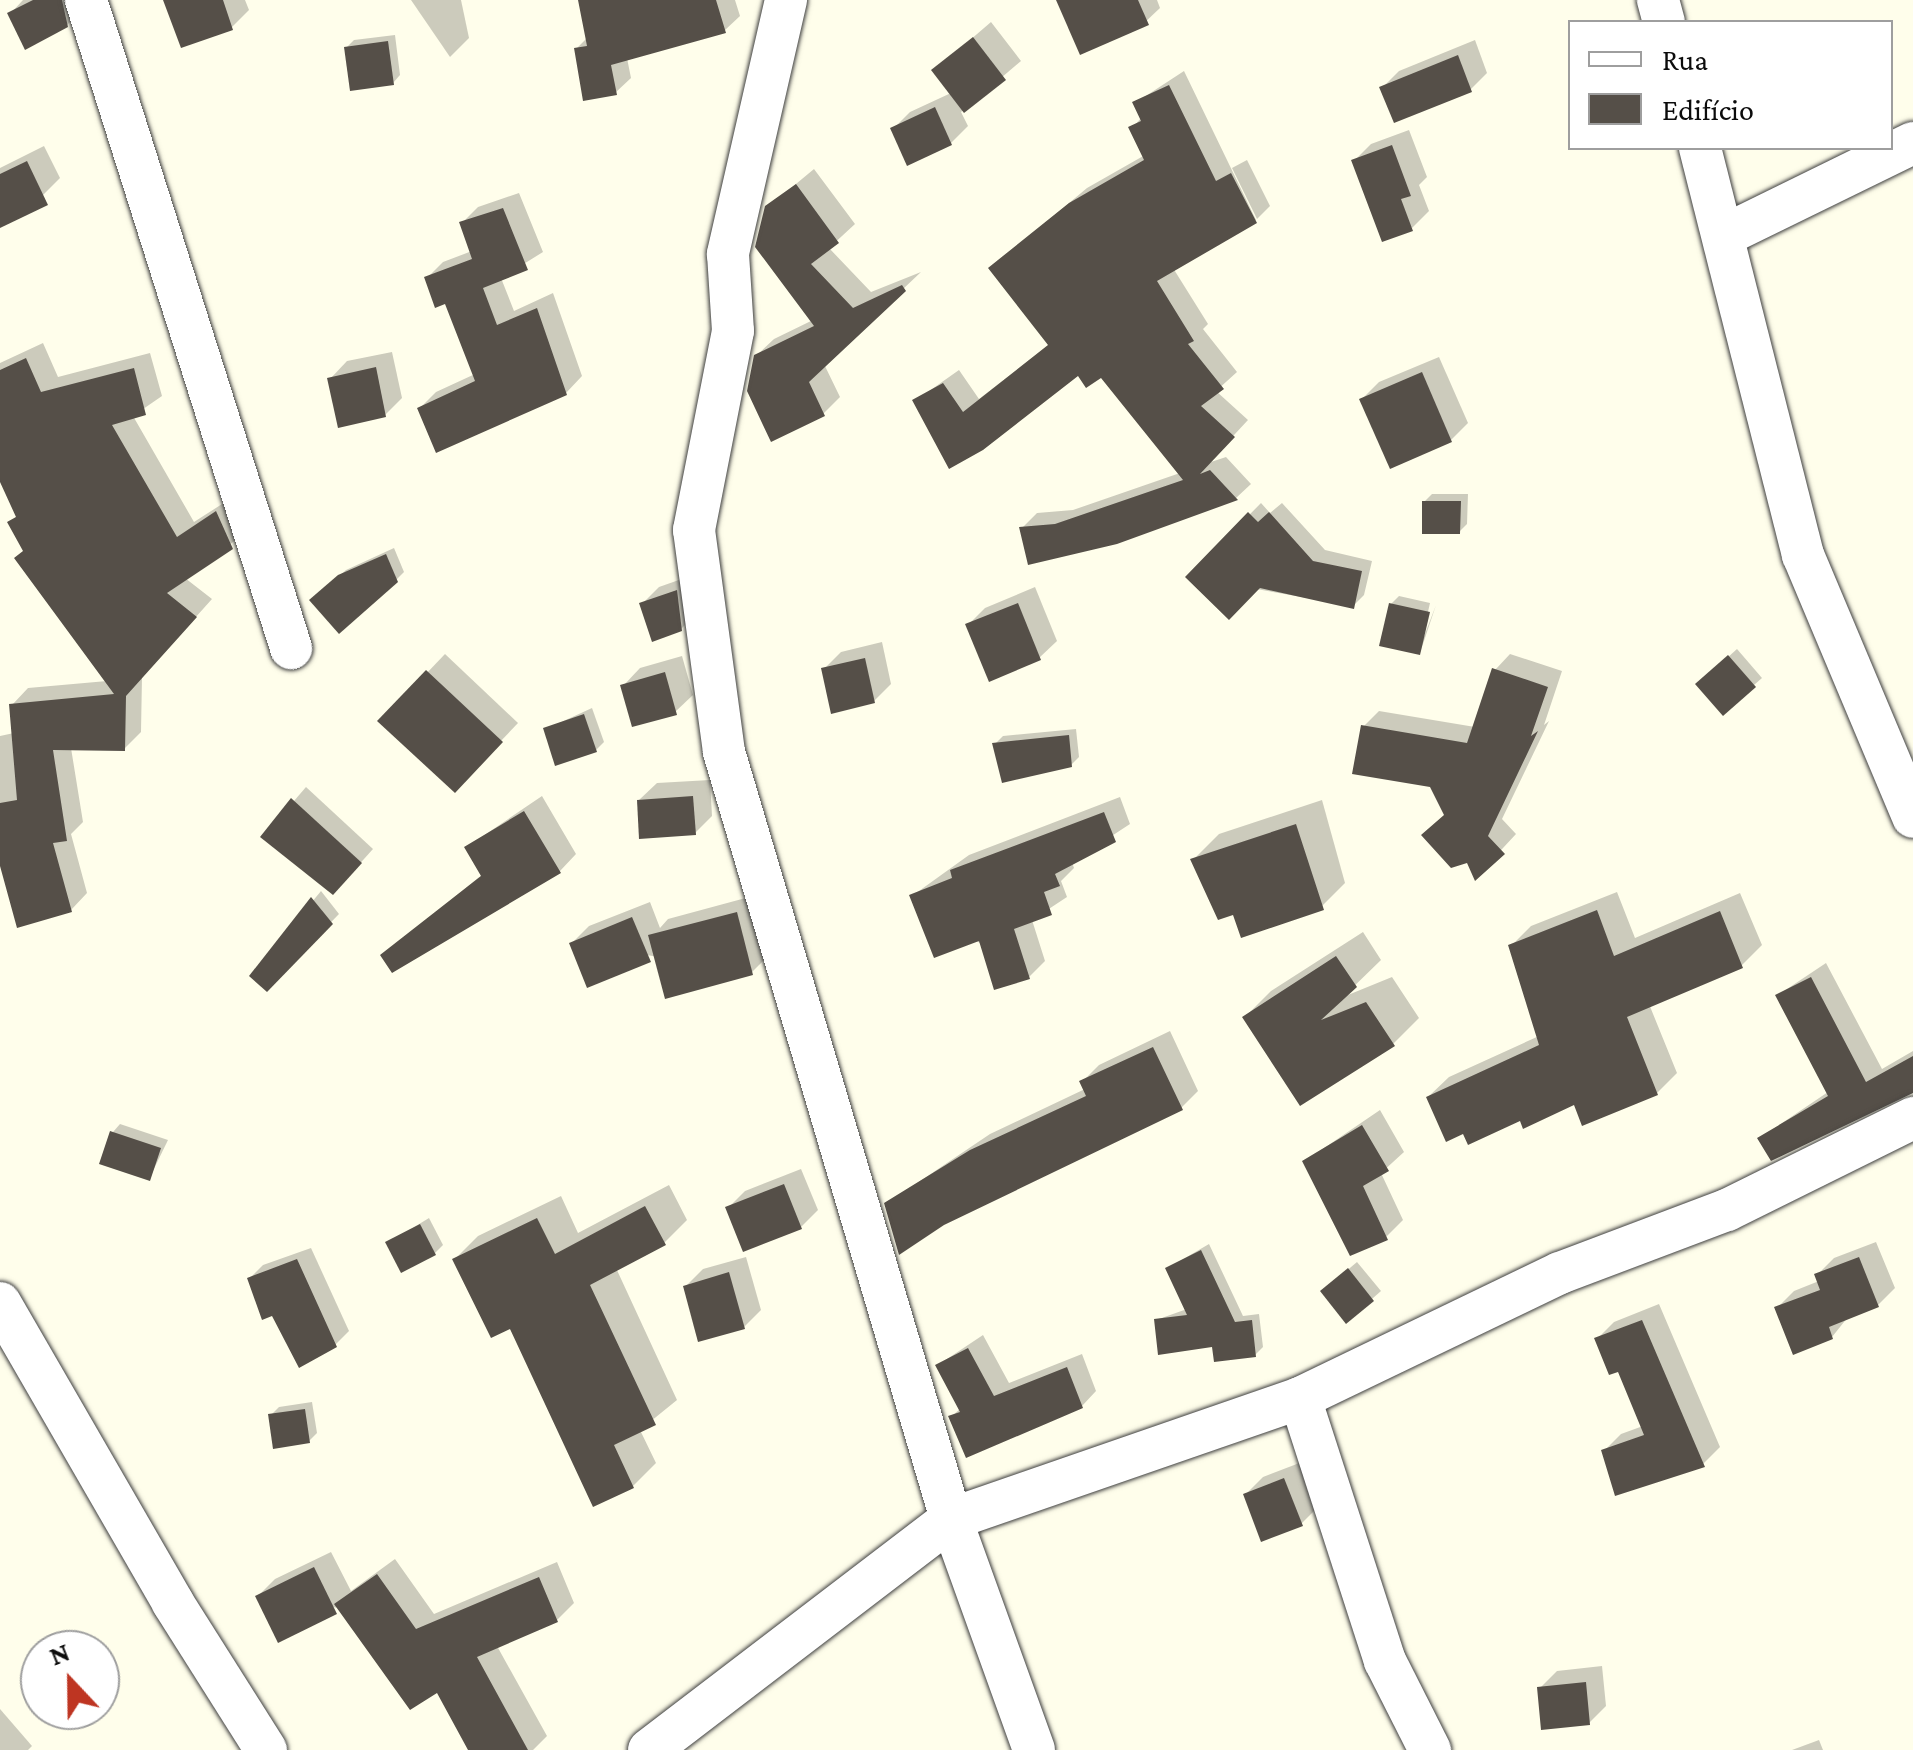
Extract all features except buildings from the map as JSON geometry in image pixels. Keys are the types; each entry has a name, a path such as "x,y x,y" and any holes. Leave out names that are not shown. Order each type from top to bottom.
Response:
{"street":[{"path":"86,0 291,648"},
{"path":"786,0 728,254 733,331 694,530 724,752 951,1519 1034,1750"},
{"path":"1726,235 1913,143"},
{"path":"1701,150 1726,235 1802,555 1913,816"},
{"path":"649,1750 951,1519 1300,1398 1560,1273 1727,1210 1913,1118"},
{"path":"0,1303 172,1603 266,1750"},
{"path":"1300,1398 1385,1661 1430,1750"}]}
